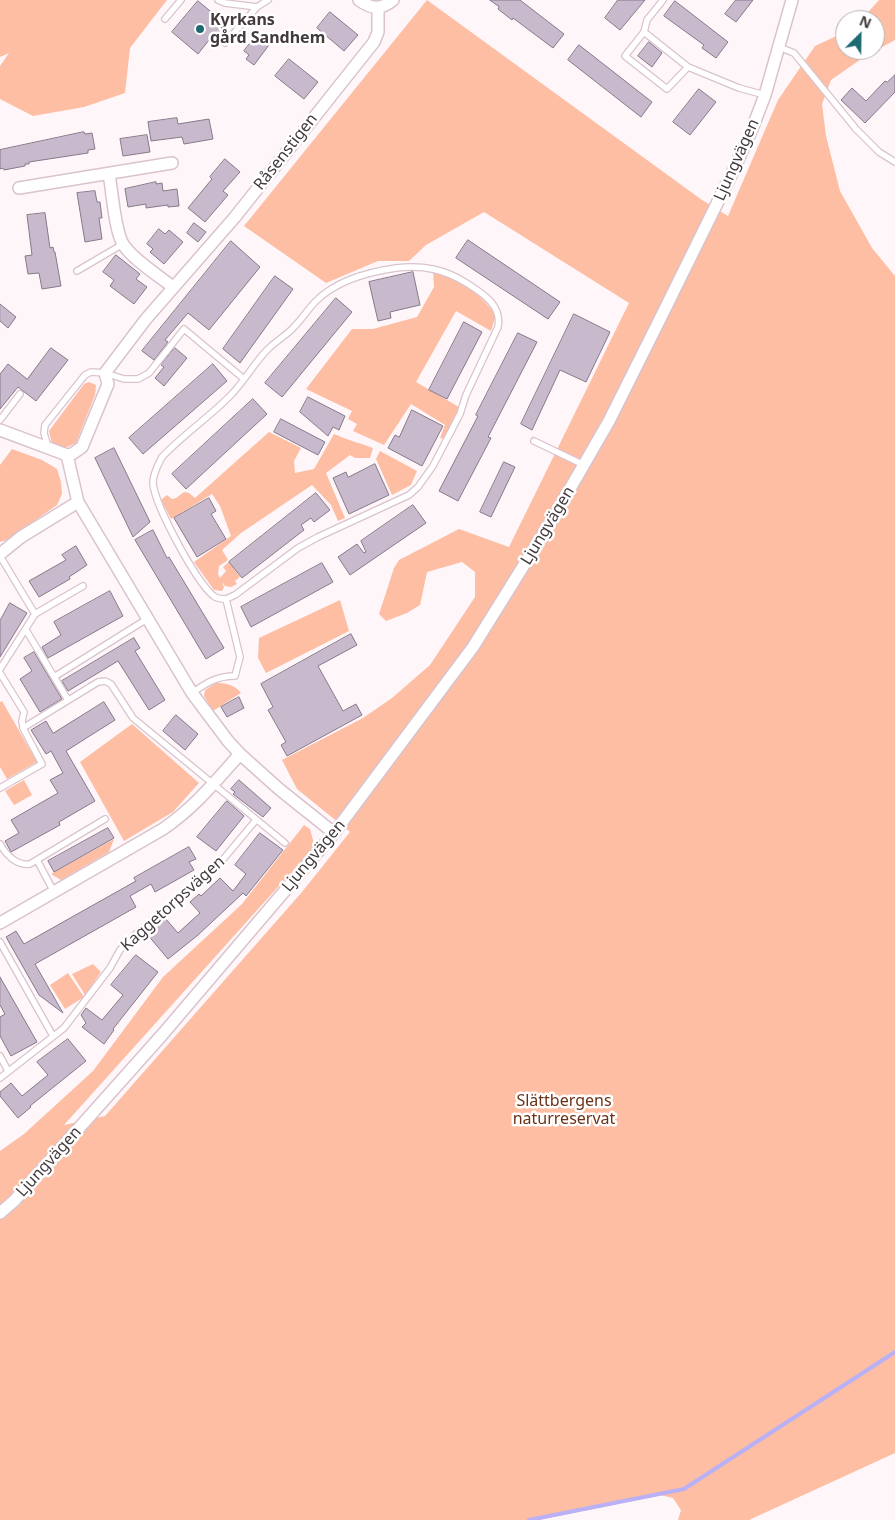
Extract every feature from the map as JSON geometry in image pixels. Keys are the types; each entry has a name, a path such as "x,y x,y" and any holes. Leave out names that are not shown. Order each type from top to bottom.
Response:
{"street":[{"path":"360,0 367,6 378,8 385,6 393,0"},
{"name":"Ljungvägen","path":"0,1213 14,1202 162,1036 334,833 473,648 552,520 609,421 735,167 765,95 792,0"},
{"name":"Råsenstigen","path":"105,373 140,326 235,217 374,42 378,32 378,8"},
{"path":"19,188 172,164"},
{"path":"109,174 119,233 123,244 173,288"},
{"path":"0,430 67,455 72,454 82,446 108,384 105,373"},
{"path":"67,455 78,502 192,693 240,754 279,789 334,833"},
{"path":"0,555 21,537 78,502"},
{"path":"0,923 163,830 184,815 240,754"}],"lane":[{"path":"165,19 181,0"},
{"path":"218,0 225,3 257,7"},
{"path":"225,43 257,7 268,0"},
{"path":"663,0 647,20 644,32 624,56 667,89 688,67"},
{"path":"644,32 688,67 739,88 765,95"},
{"path":"778,47 794,53 856,129 879,152 895,162"},
{"path":"77,271 123,244"},
{"path":"413,266 437,269 456,276 476,288 498,310 500,318 498,327 466,395 460,414 433,466 418,487 409,495 298,548 235,595 226,599 214,597 205,586 163,516 153,483 155,470 162,457 230,396 268,350 294,327 316,302 326,293 344,282 364,275 413,266"},
{"path":"49,449 44,433 46,425 86,375 91,372 105,373 124,380 138,379 149,373 184,329 244,380"},
{"path":"0,420 20,394"},
{"path":"534,441 584,465"},
{"path":"0,555 35,614"},
{"path":"0,669 35,614 83,586"},
{"path":"192,693 210,680 222,676 234,676 239,663 240,658 226,599"},
{"path":"54,678 147,619"},
{"path":"26,630 68,700"},
{"path":"0,673 24,712 23,728 42,764 0,788"},
{"path":"23,728 98,682 105,681 111,684 132,718 284,843"},
{"path":"0,844 8,856 24,865 30,864 106,819"},
{"name":"Kaggetorpsvägen","path":"0,1078 64,1028 110,968 120,950 130,938 220,863 256,820"},
{"path":"36,860 54,892"},
{"path":"0,942 53,1036"},
{"path":"0,1056 8,1071"}],"green space":[{"path":"0,0 167,0 130,48 125,93 84,107 33,116 0,99 0,66 9,53 0,57"},
{"name":"Slättbergens naturreservat","path":"427,0 702,200 728,216 778,100 815,46 835,37 835,60 860,60 831,80 822,104 826,136 840,191 872,248 895,276 895,1453 749,1520 678,1520 681,1510 673,1498 660,1495 539,1520 0,1520 0,1151 24,1134 93,1071 163,977 242,904 304,825 310,829 313,848 64,1125 105,1116 302,892 350,832 297,789 282,760 363,718 392,698 430,665 475,597 475,572 462,562 427,572 420,605 407,613 386,621 379,614 394,568 399,560 459,529 509,547 629,303 484,212 426,245 409,261 378,261 326,283 244,226"},
{"name":"Slättbergens naturreservat","path":"879,0 895,0 895,40 885,45 885,10 870,10"},
{"path":"433,270 476,293 496,315 491,331 456,311 416,382 459,407 445,439 440,438 445,425 411,404 384,445 353,431 357,424 348,419 352,411 306,389 352,329 373,329 417,317 434,287"},
{"path":"89,382 96,385 95,395 76,443 63,449 52,444 49,431 84,384"},
{"path":"269,432 301,448 294,461 295,473 314,469 334,434 373,448 370,458 355,458 350,455 326,473 345,518 338,521 331,505 312,485 241,533 222,550 228,560 219,566 218,574 220,578 226,571 223,567 229,562 240,577 235,581 237,584 231,587 225,586 222,582 224,587 222,591 214,590 194,562 231,536 220,506 212,494 171,519 161,500 167,495 172,499 176,498 184,492 189,493 195,498"},
{"path":"12,449 42,460 57,469 62,494 57,505 7,540 0,542 0,465"},
{"path":"380,451 417,471 411,485 392,495 376,459"},
{"path":"340,600 349,631 266,673 258,658 259,638"},
{"path":"216,683 230,685 241,693 213,711 204,696 205,690"},
{"path":"2,701 37,762 7,779 0,767 0,702"},
{"path":"132,724 199,783 173,812 124,841 80,762"},
{"path":"24,780 32,795 14,805 5,791"},
{"path":"114,839 109,852 61,880 51,874"},
{"path":"93,964 101,972 85,995 72,974"},
{"path":"68,973 84,997 65,1009 50,985"}],"building":[{"path":"490,0 520,0 564,34 553,48 513,18 512,20"},
{"path":"618,0 645,0 620,30 605,18"},
{"path":"736,0 753,0 736,22 725,14"},
{"name":"Kyrkans gård Sandhem","path":"198,1 227,25 212,43 209,40 198,54 172,32"},
{"path":"675,1 728,42 716,58 702,48 704,45 664,16"},
{"path":"330,12 358,35 344,51 317,28"},
{"path":"256,36 269,45 254,65 246,59 249,55 244,51"},
{"path":"649,42 662,53 652,67 638,56"},
{"path":"579,45 652,102 641,117 568,60"},
{"path":"289,59 318,82 304,99 275,76"},
{"path":"895,75 895,92 865,123 841,100 852,88 866,101 885,81 887,82"},
{"path":"699,89 716,102 690,135 673,122"},
{"path":"177,118 178,124 209,119 213,139 184,144 182,137 151,141 148,122"},
{"path":"84,132 85,134 92,133 95,149 88,150 88,153 29,162 25,166 4,170 3,168 0,169 0,150"},
{"path":"147,135 150,152 123,156 120,139"},
{"path":"225,159 240,172 223,191 228,195 205,222 188,208 212,179 210,177"},
{"path":"156,182 156,184 162,183 163,191 177,189 179,206 168,207 168,205 146,208 146,204 128,207 125,189"},
{"path":"95,191 97,202 100,202 102,218 99,218 102,239 85,242 77,193"},
{"path":"45,213 50,248 53,247 55,252 61,286 42,289 39,273 28,274 25,256 32,255 27,215"},
{"path":"194,223 206,232 198,242 187,233"},
{"path":"159,229 165,234 169,230 183,242 164,264 150,252 153,249 147,244"},
{"path":"468,240 560,302 548,319 456,258"},
{"path":"231,241 260,267 209,330 188,313 165,340 168,342 154,360 142,351"},
{"path":"116,255 140,274 136,279 147,287 134,304 110,286 114,280 103,272"},
{"path":"413,272 420,305 390,312 391,318 378,321 369,282"},
{"path":"275,276 293,289 240,363 223,349"},
{"path":"336,298 352,312 282,397 265,383"},
{"path":"0,304 16,317 8,328 0,321"},
{"path":"574,314 610,332 586,382 560,370 532,430 521,424"},
{"path":"464,322 482,332 447,399 429,390"},
{"path":"518,333 537,342 488,437 491,438 458,501 439,491"},
{"path":"51,348 68,360 36,401 18,387 0,409 0,374 8,364 27,379"},
{"path":"175,348 187,358 164,386 155,378 164,367 161,365"},
{"path":"213,364 227,381 143,454 129,438"},
{"path":"308,397 345,416 339,430 333,427 328,436 300,412"},
{"path":"253,399 267,414 186,489 172,474"},
{"path":"412,410 443,426 422,466 388,448 395,435 399,437"},
{"path":"281,419 325,442 318,455 274,432"},
{"path":"114,448 150,522 133,537 95,458"},
{"path":"504,462 515,467 491,517 480,512"},
{"path":"375,464 389,495 349,514 333,478 346,472 348,477"},
{"path":"316,493 330,510 314,522 311,518 301,525 304,530 242,578 229,562"},
{"path":"209,498 216,511 211,514 226,539 197,557 174,518"},
{"path":"413,505 426,523 350,575 338,557 357,544 364,553 366,552 361,541"},
{"path":"153,530 167,558 169,557 224,648 206,659 135,540"},
{"path":"76,546 87,565 69,577 70,579 39,597 29,581 66,560 62,555"},
{"path":"322,563 333,582 251,627 241,607"},
{"path":"110,591 123,616 48,658 42,647 61,635 54,622"},
{"path":"10,603 27,613 0,657 0,621"},
{"path":"351,634 357,645 318,666 343,711 356,704 362,715 287,756 281,745 286,742 268,710 273,707 261,684"},
{"path":"134,638 140,648 135,651 165,700 149,710 118,661 68,691 62,681"},
{"path":"34,652 62,699 40,712 20,679 32,671 24,658"},
{"path":"239,697 244,708 227,717 221,707"},
{"path":"104,702 115,720 66,751 95,801 59,822 60,825 11,852 5,841 19,833 11,820 58,793 50,780 63,773 51,751 46,754 31,730 46,721 53,733"},
{"path":"176,715 198,734 185,750 163,731"},
{"path":"239,780 271,808 263,817 233,794 235,792 231,789"},
{"path":"227,801 244,816 216,851 197,837"},
{"path":"108,828 114,838 54,872 48,861"},
{"path":"260,833 283,850 246,896 243,893 198,935 168,959 147,934 165,918 178,933 200,913 190,902 199,894 201,896 220,878 233,891 246,874 235,865"},
{"path":"189,847 196,859 189,862 194,870 155,892 151,884 130,896 136,907 35,964 63,1013 39,995 6,937 16,931 24,944 136,881 134,878"},
{"path":"136,955 158,972 113,1029 104,1044 82,1027 86,1023 81,1015 86,1008 102,1020 123,995 111,985"},
{"path":"0,977 37,1042 11,1056 0,1036 0,1017 5,1014 0,1005"},
{"path":"68,1039 86,1061 18,1118 0,1096 0,1092 11,1083 22,1096 48,1075 37,1062"}],"waterway":[{"path":"529,1520 684,1489 895,1352"}],"place":[{"name":"Kyrkans gård Sandhem","path":"200,29"}]}
